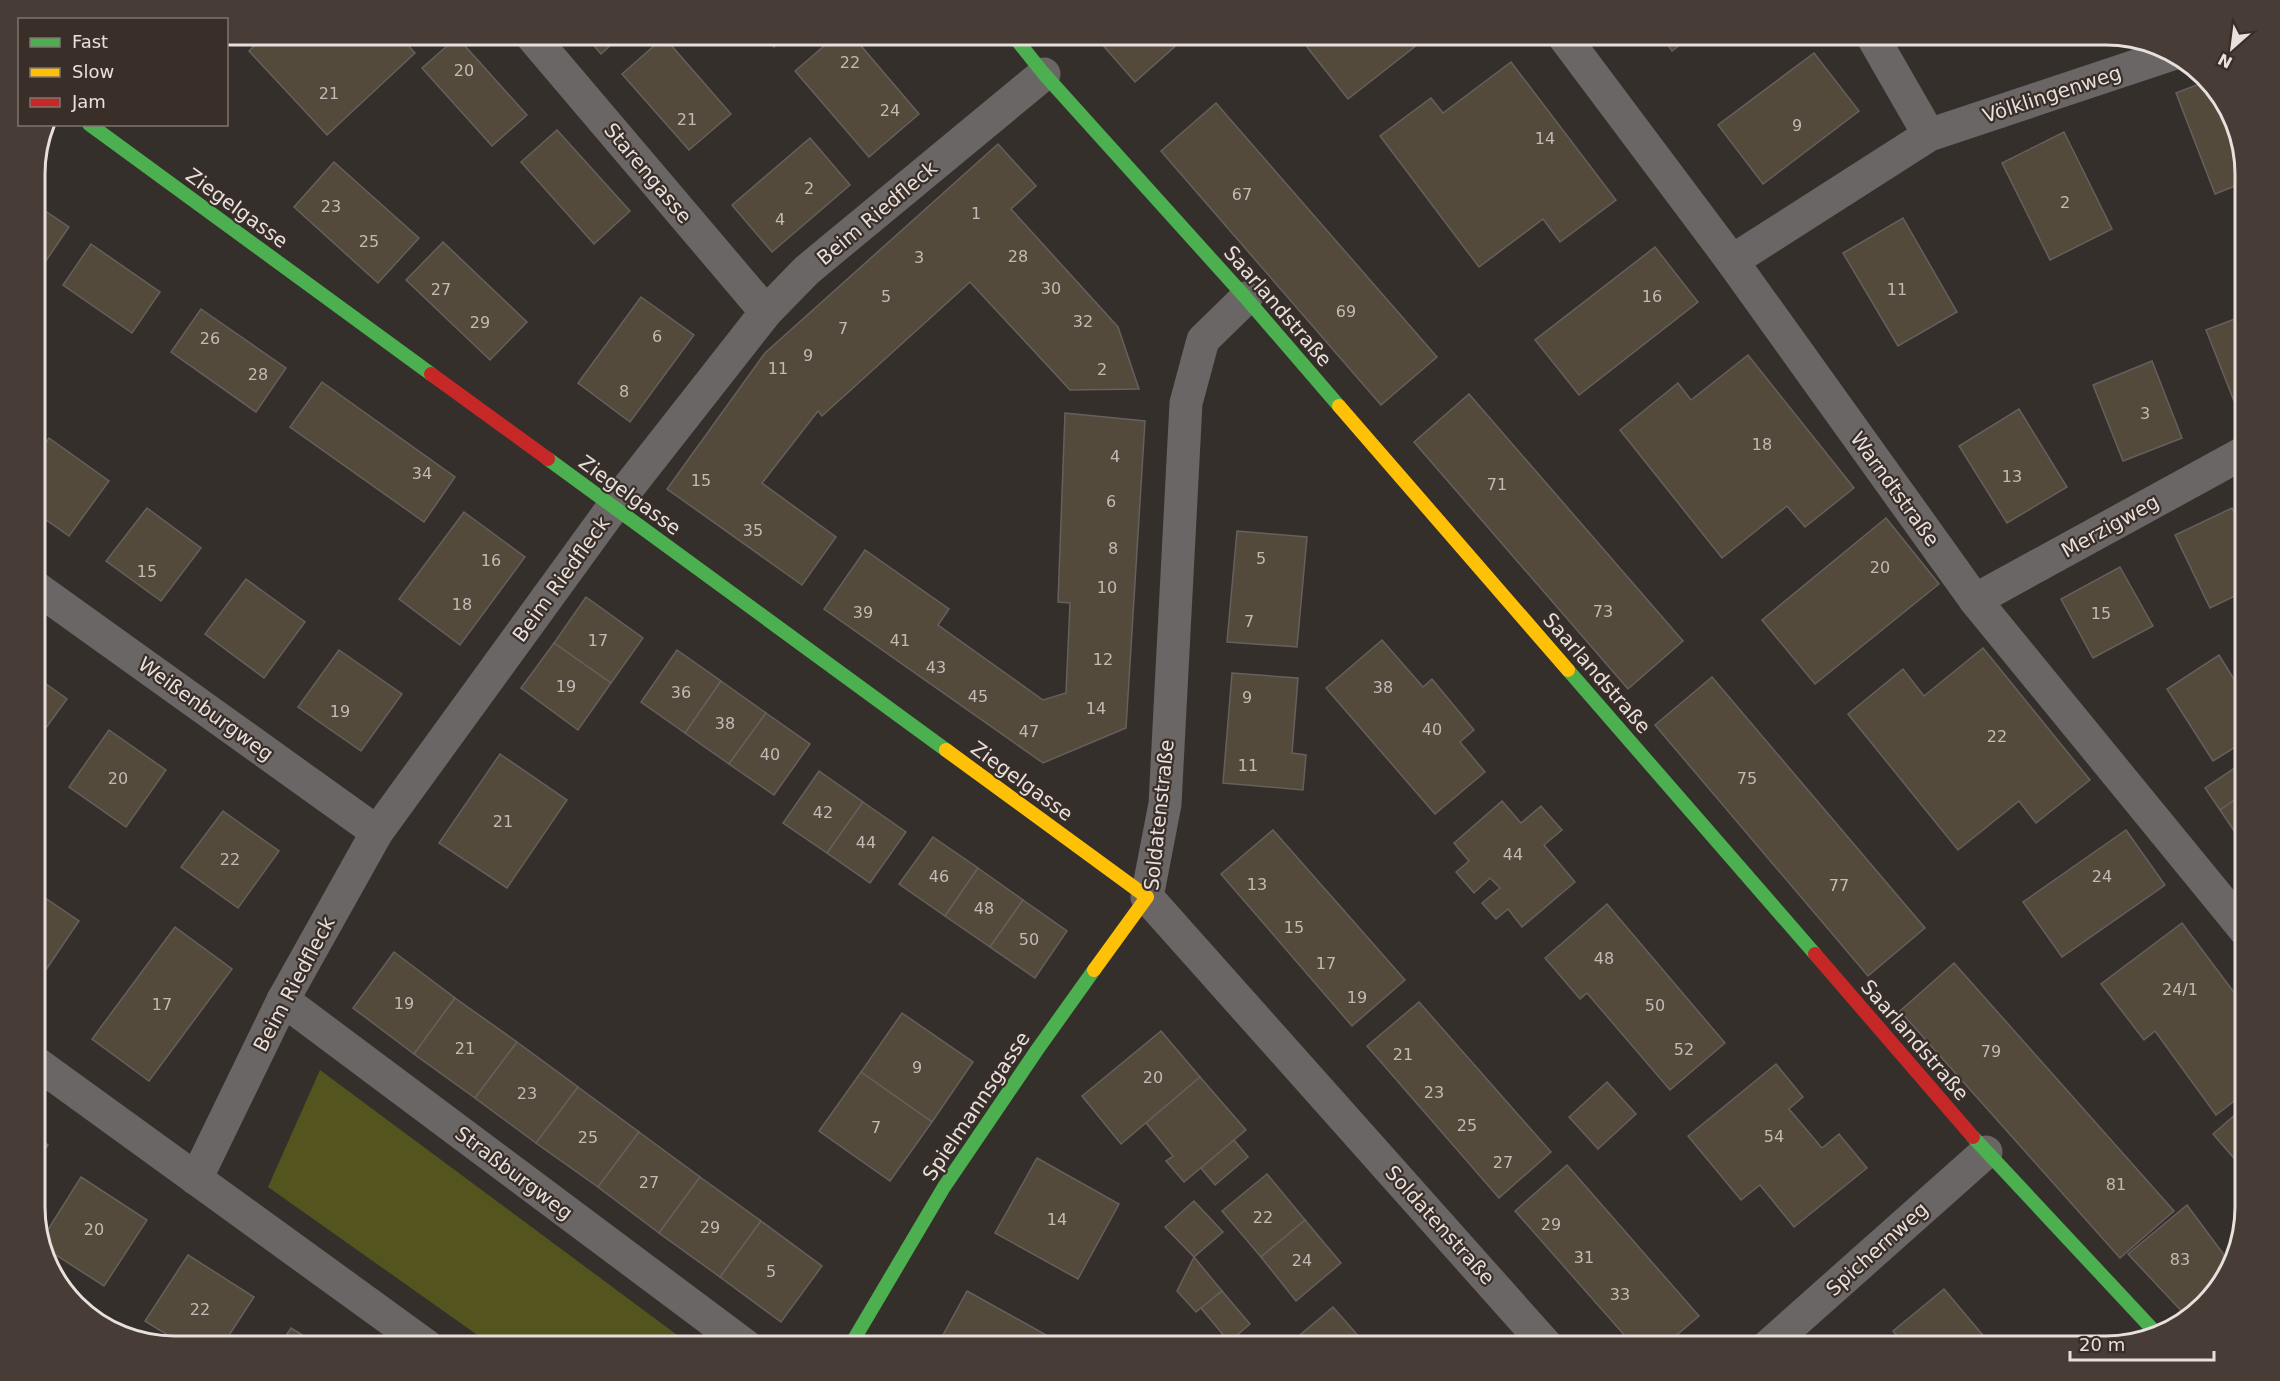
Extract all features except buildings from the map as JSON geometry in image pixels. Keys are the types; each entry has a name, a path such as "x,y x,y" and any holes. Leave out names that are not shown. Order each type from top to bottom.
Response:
{"street":[{"name":"Starengasse","path":"539,45 766,312"},
{"name":"Saarlandstraße","path":"1021,45 1044,74 1246,298 1986,1152 2151,1328"},
{"name":"Warndtstraße","path":"1570,45 1732,261 1975,600 2235,912"},
{"path":"1877,45 1929,135"},
{"name":"Völklingenweg","path":"1732,261 1929,135 2161,58"},
{"name":"Beim Riedfleck","path":"196,1179 283,1000 377,832 613,507 766,312 807,270 1044,74"},
{"name":"Ziegelgasse","path":"92,126 1147,897"},
{"name":"Soldatenstraße","path":"1246,298 1203,340 1186,403 1165,804 1147,897 1526,1336"},
{"name":"Merzigweg","path":"1975,600 2235,457"},
{"name":"Weißenburgweg","path":"45,593 377,832"},
{"name":"Spielmannsgasse","path":"856,1336 944,1187 1037,1050 1147,897"},
{"name":"Straßburgweg","path":"283,1000 731,1336"},
{"path":"45,1069 412,1336"},
{"name":"Spichernweg","path":"1780,1336 1986,1152"}],"shaded area":[{"path":"320,1070 679,1336 479,1336 268,1187"}],"traffic: fast":[{"path":"1021,45 1339,406"},
{"path":"92,126 431,374"},
{"path":"548,459 946,750"},
{"path":"1568,670 1815,954"},
{"path":"856,1336 944,1187 1094,970"},
{"path":"1973,1137 2151,1328"}],"traffic: slow":[{"path":"1339,406 1568,670"},
{"path":"946,750 1147,897 1094,970"}],"traffic: jam":[{"path":"431,374 548,459"},
{"path":"1815,954 1973,1137"}]}
